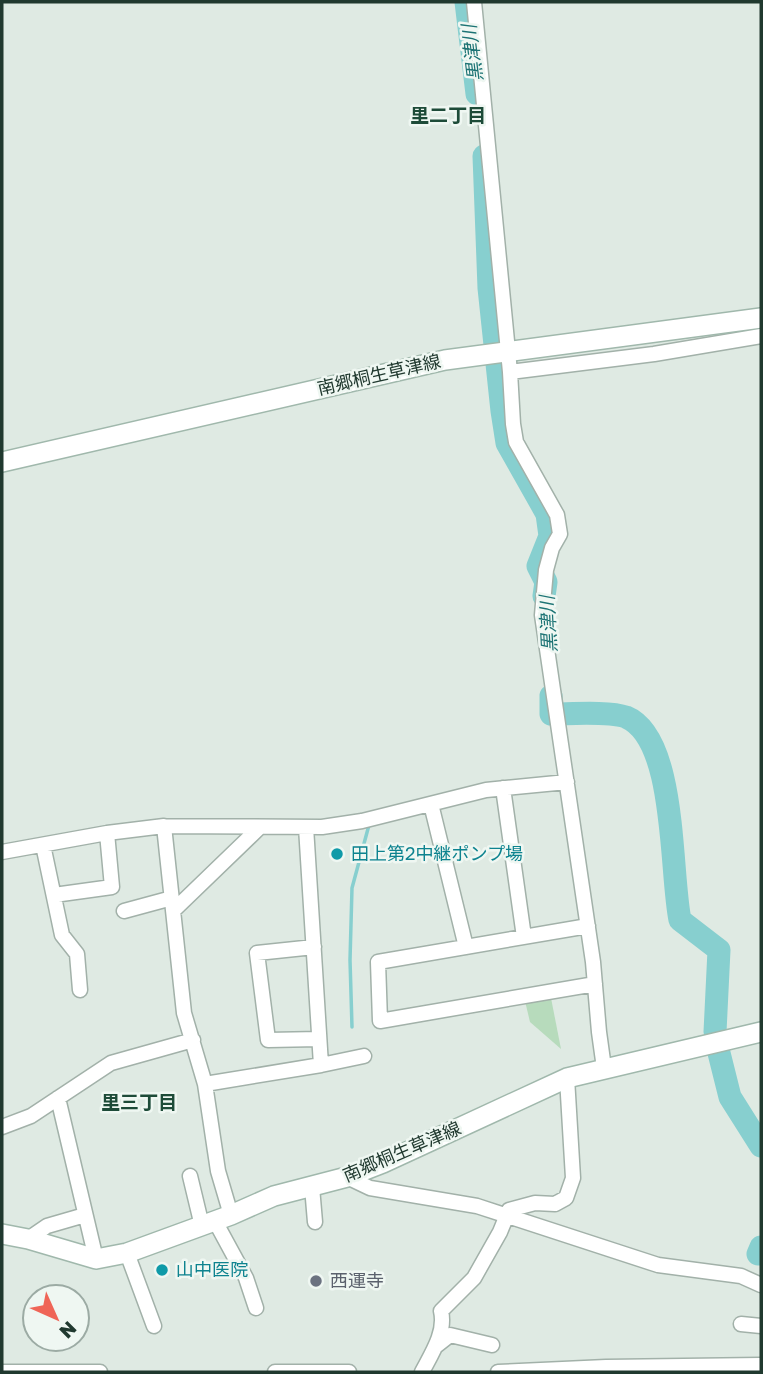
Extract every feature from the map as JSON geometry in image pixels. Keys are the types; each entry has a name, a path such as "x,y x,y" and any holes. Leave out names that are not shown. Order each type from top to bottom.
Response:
{"main road":[{"name":"南郷桐生草津線","path":"2,462 413,367 508,351 761,318"},
{"name":"南郷桐生草津線","path":"2,1234 96,1259 127,1253 216,1221 274,1196 346,1177 383,1163 567,1077 761,1032"}],"street":[{"path":"474,2 513,424 516,442 557,515 560,534 552,548 546,570 542,615 588,926 604,1068"},
{"path":"510,372 654,354 761,336"},
{"path":"2,852 107,833 164,826 322,827 362,821 486,790 567,782"},
{"path":"503,788 524,937"},
{"path":"431,804 466,947"},
{"path":"164,826 184,1013 205,1084 218,1171 216,1221"},
{"path":"306,827 321,1065"},
{"path":"124,911 173,905 258,828"},
{"path":"54,895 112,887 107,833"},
{"path":"43,845 62,935 77,954 80,990"},
{"path":"588,926 377,962 380,1021 595,984"},
{"path":"313,947 257,953 268,1040 319,1039"},
{"path":"2,1126 31,1116 111,1063 193,1040"},
{"path":"205,1084 364,1056"},
{"path":"422,1372 435,1347 443,1322 441,1311 474,1278 508,1217 509,1210 535,1203 555,1204 566,1198 573,1178 567,1077"},
{"path":"58,1098 96,1259"},
{"path":"190,1176 246,1278 256,1308"},
{"path":"346,1177 370,1188 477,1206 658,1265 741,1276 761,1285"},
{"path":"312,1187 315,1222"},
{"path":"28,1239 47,1226 85,1214"},
{"path":"127,1253 153,1326"},
{"path":"741,1324 761,1326"},
{"path":"435,1347 450,1335 492,1345"},
{"path":"498,1372 606,1367 761,1365"},
{"path":"2,1372 100,1372"},
{"path":"275,1372 349,1372"}],"green space":[{"path":"551,998 561,1049 530,1022 525,1001"}],"waterway":[{"name":"黒津川","path":"466,2 477,94"},
{"name":"黒津川","path":"484,156 489,288 502,411 507,443 547,514 550,536 538,566 546,582 544,596"},
{"name":"黒津川","path":"551,696 551,714 600,713 626,717 643,730 655,751 668,808 680,920 719,950 715,1032"},
{"path":"352,1027 352,888 369,825"},
{"name":"黒津川","path":"719,1053 730,1097 761,1146"},
{"name":"黒津川","path":"758,1254 761,1247"}],"place":[{"name":"田上第2中継ポンプ場","path":"337,854"},
{"name":"山中医院","path":"162,1270"},
{"name":"西運寺","path":"316,1281"}],"district":[{"name":"里二丁目","path":"448,115"},
{"name":"里三丁目","path":"139,1102"}]}
